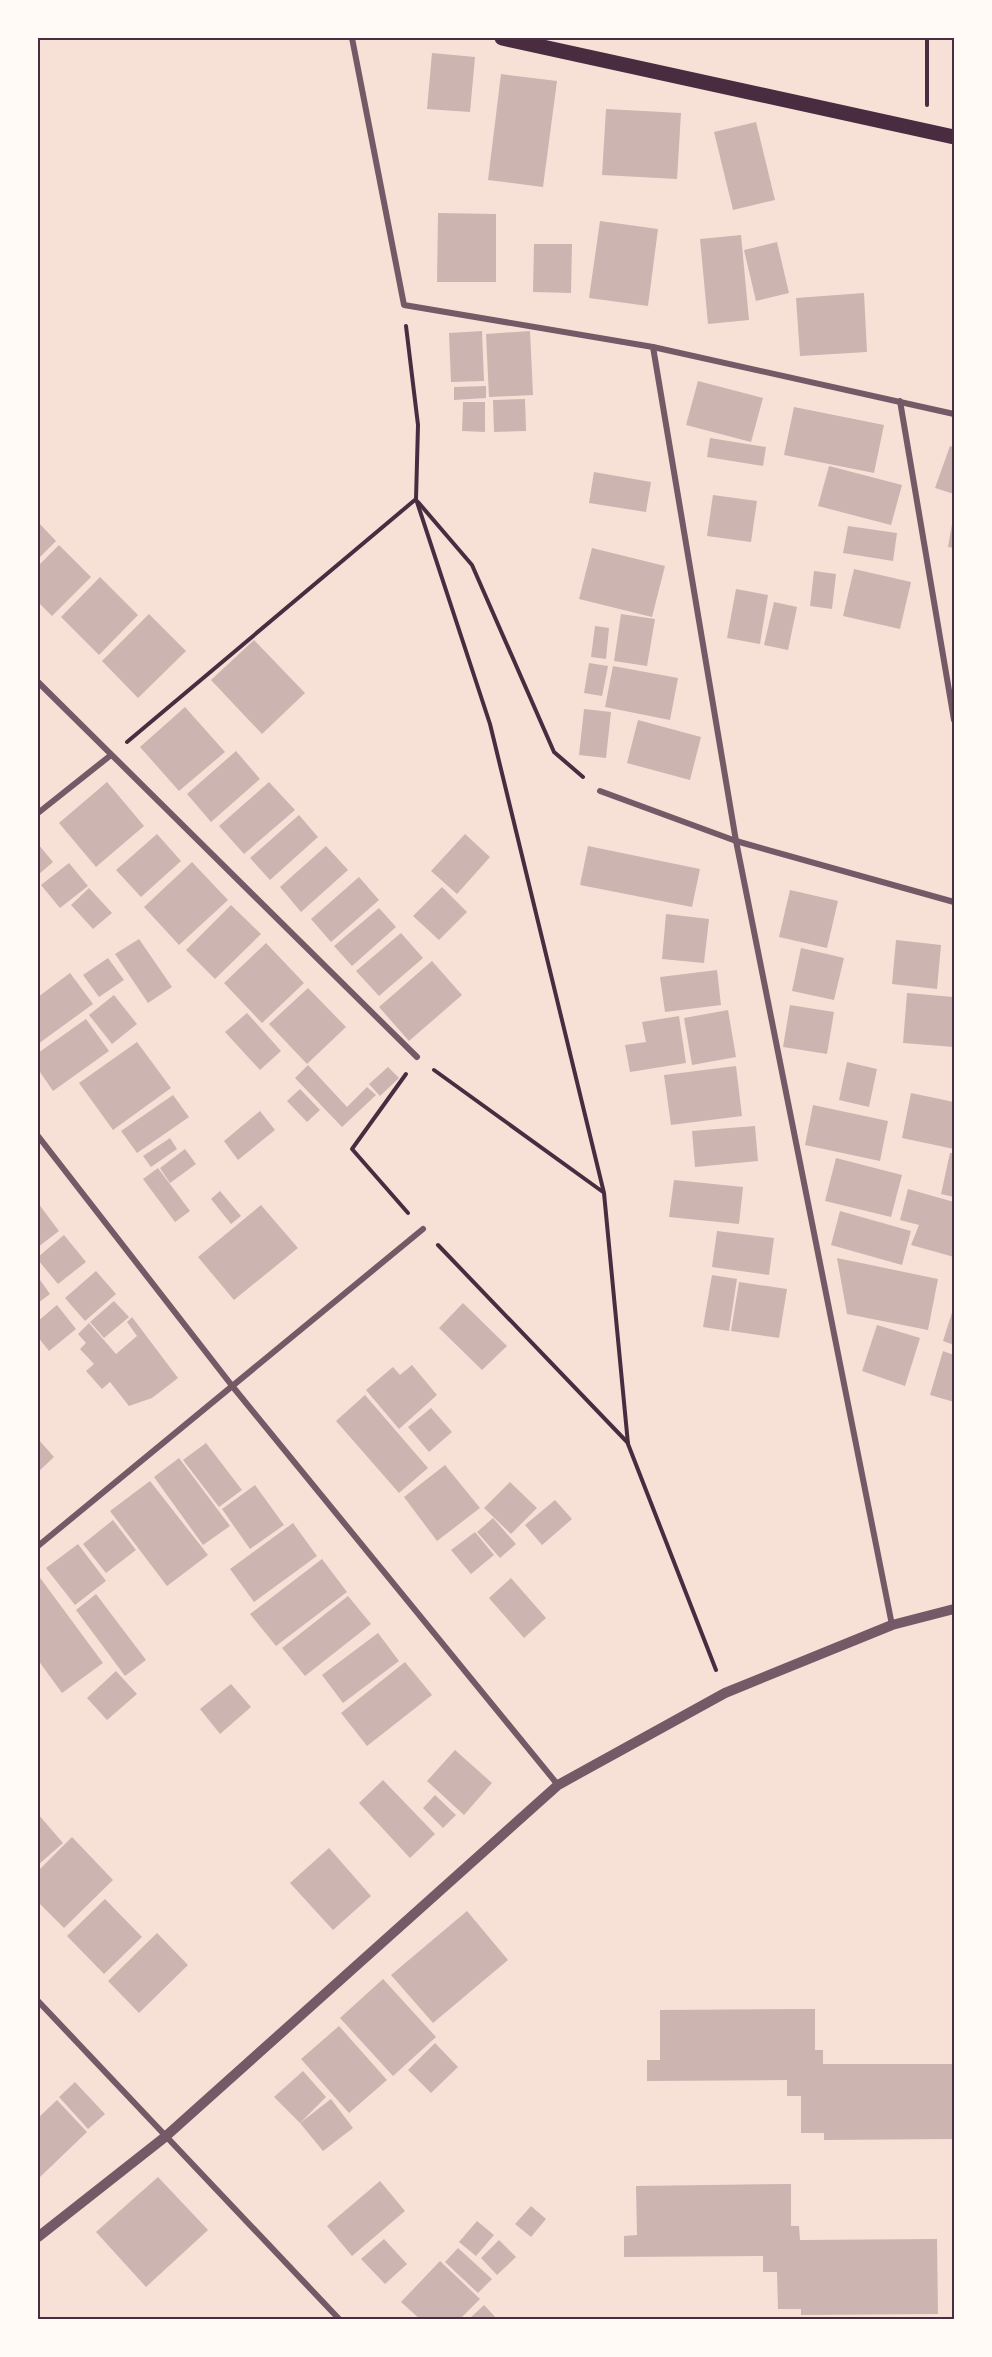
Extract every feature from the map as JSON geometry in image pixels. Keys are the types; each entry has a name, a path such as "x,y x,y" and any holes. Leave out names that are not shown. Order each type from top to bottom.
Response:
{"main road":[{"path":"502,38 954,137"}],"street":[{"path":"352,38 404,305 653,347 954,414"},
{"path":"653,347 736,841 892,1625"},
{"path":"900,401 954,720"},
{"path":"38,682 417,1058"},
{"path":"38,813 111,754"},
{"path":"600,791 736,841 954,902"},
{"path":"38,1136 233,1387 558,1785"},
{"path":"38,1545 423,1229"},
{"path":"38,2237 165,2137 558,1785 725,1693 892,1625 954,1609"},
{"path":"38,2001 340,2319"}],"path":[{"path":"927,38 927,130"},
{"path":"404,305 418,425 416,500 490,724 604,1193 628,1444 725,1693"},
{"path":"111,754 416,500"},
{"path":"416,500 472,565 554,752 600,791"},
{"path":"604,1193 417,1058 352,1149 423,1229 628,1444"}],"building":[{"path":"432,53 475,57 470,112 427,109"},
{"path":"501,74 557,81 543,187 488,180"},
{"path":"606,109 681,113 677,179 602,175"},
{"path":"756,122 775,200 733,210 714,132"},
{"path":"438,213 496,214 496,282 437,282"},
{"path":"600,221 658,229 648,306 589,298"},
{"path":"741,235 749,320 708,324 700,239"},
{"path":"777,242 789,293 756,301 744,250"},
{"path":"534,244 572,244 571,293 533,292"},
{"path":"864,293 867,352 800,356 796,298"},
{"path":"482,331 484,381 451,382 449,333"},
{"path":"530,331 533,395 489,397 486,334"},
{"path":"698,381 763,398 751,442 686,425"},
{"path":"486,386 486,398 454,400 454,387"},
{"path":"525,399 526,431 494,432 493,400"},
{"path":"463,402 485,402 485,432 462,431"},
{"path":"794,407 884,425 874,473 784,455"},
{"path":"710,438 766,447 763,466 707,457"},
{"path":"950,446 954,447 954,494 935,488"},
{"path":"829,466 902,485 891,525 818,506"},
{"path":"594,472 651,482 646,512 589,503"},
{"path":"713,495 757,501 751,542 707,536"},
{"path":"38,522 56,541 38,559"},
{"path":"952,524 954,524 954,548 948,547"},
{"path":"848,526 897,533 893,561 843,553"},
{"path":"59,545 91,577 52,616 38,602 38,566"},
{"path":"592,548 665,566 652,617 579,599"},
{"path":"854,569 911,582 900,629 843,616"},
{"path":"814,571 836,574 832,609 810,606"},
{"path":"100,577 138,615 99,655 61,617"},
{"path":"736,589 768,595 760,644 727,638"},
{"path":"774,602 797,607 788,650 764,645"},
{"path":"149,614 186,651 138,698 102,661"},
{"path":"621,614 655,619 647,666 614,661"},
{"path":"595,626 609,628 606,659 591,657"},
{"path":"254,640 305,693 262,734 211,680"},
{"path":"589,663 608,666 602,696 584,693"},
{"path":"613,666 678,678 670,720 605,707"},
{"path":"185,707 225,752 179,791 140,747"},
{"path":"584,709 611,712 606,758 579,755"},
{"path":"638,720 701,737 690,780 627,763"},
{"path":"236,751 260,779 211,822 187,794"},
{"path":"107,782 144,826 96,867 59,823"},
{"path":"269,782 295,810 244,854 219,826"},
{"path":"299,815 318,837 270,880 250,858"},
{"path":"157,834 181,861 141,897 116,870"},
{"path":"465,834 490,857 457,894 431,871"},
{"path":"38,844 53,862 38,875"},
{"path":"326,846 348,870 301,912 280,887"},
{"path":"588,846 700,869 692,907 580,885"},
{"path":"192,862 228,900 179,945 144,907"},
{"path":"69,863 88,886 60,908 41,885"},
{"path":"359,877 379,900 331,942 311,919"},
{"path":"442,887 467,912 439,940 413,916"},
{"path":"89,888 112,913 93,929 71,905"},
{"path":"790,890 838,901 827,948 779,937"},
{"path":"231,905 261,934 215,979 186,950"},
{"path":"379,908 396,927 352,966 334,946"},
{"path":"666,914 709,919 704,963 662,959"},
{"path":"401,933 423,958 379,996 356,971"},
{"path":"139,939 172,987 148,1003 115,954"},
{"path":"896,940 941,945 937,989 892,984"},
{"path":"266,943 304,983 262,1023 224,983"},
{"path":"801,948 844,958 834,1000 792,991"},
{"path":"108,958 124,980 99,997 83,975"},
{"path":"432,961 462,995 409,1041 379,1007"},
{"path":"717,970 721,1005 665,1012 660,977"},
{"path":"70,973 93,1004 38,1044 38,997"},
{"path":"308,988 346,1027 307,1064 269,1024"},
{"path":"907,993 954,997 954,1047 903,1043"},
{"path":"114,995 137,1024 112,1044 89,1015"},
{"path":"790,1005 834,1012 827,1054 783,1047"},
{"path":"728,1010 736,1057 692,1065 684,1018"},
{"path":"247,1013 281,1051 260,1070 225,1032"},
{"path":"679,1016 686,1063 630,1072 625,1045 646,1042 642,1022"},
{"path":"86,1019 109,1051 53,1091 38,1069 38,1053"},
{"path":"137,1042 171,1088 113,1130 79,1083"},
{"path":"847,1062 877,1069 869,1107 839,1100"},
{"path":"308,1065 347,1107 367,1087 376,1095 342,1127 295,1078"},
{"path":"736,1066 742,1116 671,1125 664,1075"},
{"path":"388,1067 399,1078 380,1096 369,1084"},
{"path":"300,1089 320,1110 307,1122 287,1101"},
{"path":"911,1093 954,1102 954,1149 902,1138"},
{"path":"173,1095 189,1117 137,1153 121,1131"},
{"path":"813,1105 888,1121 880,1161 805,1145"},
{"path":"260,1111 275,1130 238,1160 224,1141"},
{"path":"755,1126 758,1161 695,1167 692,1131"},
{"path":"170,1138 177,1149 151,1167 143,1156"},
{"path":"185,1149 196,1164 170,1183 160,1168"},
{"path":"950,1153 954,1153 954,1197 941,1194"},
{"path":"836,1158 902,1175 891,1217 825,1201"},
{"path":"158,1168 190,1211 175,1222 143,1179"},
{"path":"674,1180 743,1187 739,1224 669,1217"},
{"path":"908,1189 954,1202 954,1257 911,1245 919,1225 900,1220"},
{"path":"220,1191 241,1216 231,1224 211,1199"},
{"path":"38,1203 59,1231 38,1247"},
{"path":"261,1205 298,1248 234,1300 198,1257"},
{"path":"840,1211 911,1231 902,1265 831,1245"},
{"path":"717,1231 774,1238 769,1275 712,1267"},
{"path":"64,1235 86,1262 58,1284 38,1257"},
{"path":"837,1258 938,1279 928,1330 847,1314"},
{"path":"96,1271 116,1294 85,1321 65,1298"},
{"path":"712,1275 737,1279 729,1331 703,1327"},
{"path":"38,1277 50,1294 38,1303"},
{"path":"739,1282 787,1289 779,1338 731,1331"},
{"path":"114,1301 129,1317 104,1338 90,1322"},
{"path":"463,1303 507,1346 482,1370 439,1328"},
{"path":"57,1305 76,1329 49,1351 38,1337 38,1321"},
{"path":"954,1306 954,1345 943,1341"},
{"path":"132,1317 178,1378 152,1398 129,1406 110,1382 102,1389 86,1371 94,1364 80,1349 86,1343 78,1334 89,1323 116,1354 137,1336 127,1322"},
{"path":"877,1325 920,1338 905,1386 862,1371"},
{"path":"943,1351 954,1355 954,1402 930,1395"},
{"path":"412,1365 437,1395 399,1429 366,1390 393,1367 400,1375"},
{"path":"365,1395 428,1468 399,1493 336,1421"},
{"path":"431,1408 452,1432 429,1452 408,1427"},
{"path":"38,1439 54,1457 38,1472"},
{"path":"206,1443 242,1490 219,1507 183,1460"},
{"path":"179,1458 230,1526 203,1545 154,1477"},
{"path":"445,1465 480,1508 437,1541 404,1497"},
{"path":"150,1481 208,1555 167,1586 110,1511"},
{"path":"510,1482 537,1508 511,1534 484,1508"},
{"path":"255,1485 284,1525 250,1549 222,1509"},
{"path":"555,1500 572,1519 542,1545 525,1525"},
{"path":"493,1518 516,1544 500,1558 477,1532"},
{"path":"113,1520 136,1550 106,1573 83,1544"},
{"path":"293,1523 317,1556 254,1602 230,1569"},
{"path":"475,1532 494,1555 471,1574 451,1550"},
{"path":"78,1544 106,1581 75,1605 46,1568"},
{"path":"322,1559 347,1592 276,1646 250,1614"},
{"path":"38,1575 103,1663 62,1693 38,1660"},
{"path":"511,1578 546,1618 524,1638 489,1598"},
{"path":"96,1594 146,1660 125,1676 76,1610"},
{"path":"348,1596 371,1624 305,1676 282,1648"},
{"path":"378,1633 399,1661 343,1703 322,1675"},
{"path":"405,1662 432,1695 367,1746 341,1713"},
{"path":"116,1671 137,1694 107,1720 87,1698"},
{"path":"231,1684 251,1707 220,1734 200,1709"},
{"path":"455,1750 492,1783 464,1815 427,1781"},
{"path":"383,1780 435,1834 410,1858 359,1803"},
{"path":"435,1795 456,1815 443,1828 423,1808"},
{"path":"38,1814 63,1843 38,1865"},
{"path":"72,1837 113,1880 64,1928 38,1902 38,1871"},
{"path":"329,1848 371,1896 333,1930 290,1883"},
{"path":"105,1899 142,1937 104,1974 67,1936"},
{"path":"467,1911 508,1960 433,2023 391,1975"},
{"path":"157,1933 188,1965 139,2013 108,1981"},
{"path":"383,1979 436,2037 393,2076 340,2018"},
{"path":"815,2009 815,2050 823,2050 823,2064 954,2064 954,2139 824,2140 824,2133 801,2133 801,2096 787,2096 787,2080 647,2081 647,2060 660,2060 660,2010"},
{"path":"339,2026 387,2080 349,2113 301,2059"},
{"path":"435,2043 458,2067 431,2093 408,2070"},
{"path":"303,2071 326,2097 300,2123 274,2097"},
{"path":"75,2082 105,2114 88,2129 59,2097"},
{"path":"331,2099 353,2128 323,2151 300,2123"},
{"path":"57,2100 87,2132 40,2177 38,2174 38,2118"},
{"path":"158,2177 208,2230 146,2287 96,2232"},
{"path":"380,2181 405,2211 352,2256 327,2226"},
{"path":"791,2184 791,2226 799,2226 800,2240 937,2239 938,2314 801,2315 801,2309 778,2309 777,2272 763,2272 763,2256 624,2257 624,2236 637,2235 636,2186"},
{"path":"531,2206 546,2219 531,2237 515,2224"},
{"path":"477,2221 494,2235 476,2256 459,2242"},
{"path":"384,2239 407,2264 385,2284 361,2259"},
{"path":"499,2240 516,2257 497,2275 481,2258"},
{"path":"458,2248 492,2279 478,2293 445,2262"},
{"path":"440,2261 480,2299 459,2320 421,2320 401,2302"},
{"path":"484,2305 498,2320 468,2320"}]}
